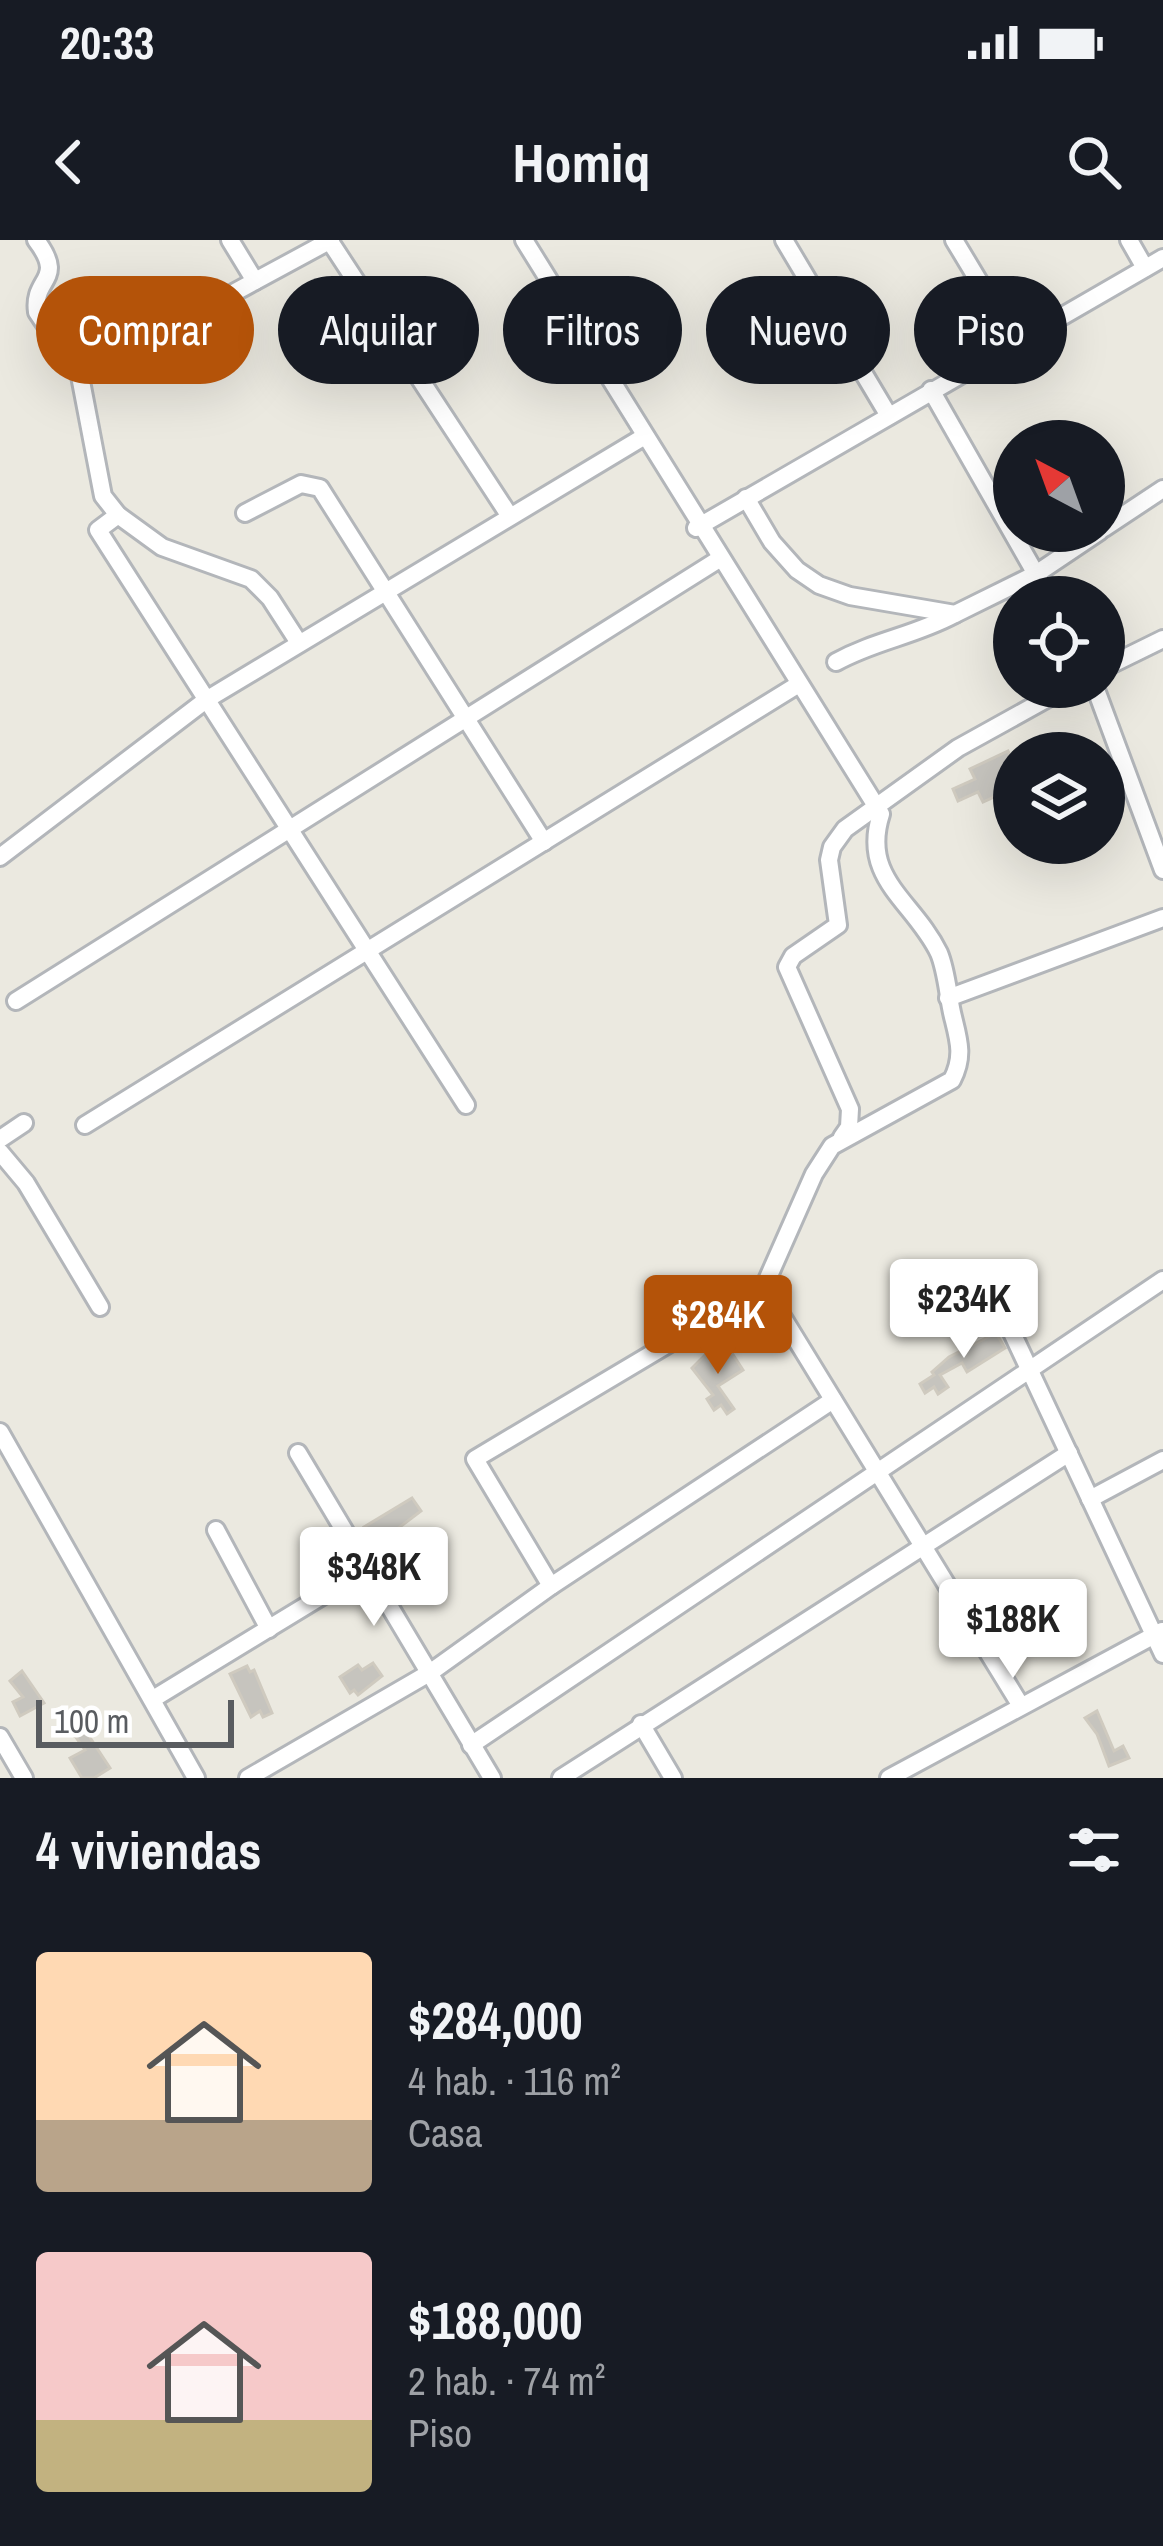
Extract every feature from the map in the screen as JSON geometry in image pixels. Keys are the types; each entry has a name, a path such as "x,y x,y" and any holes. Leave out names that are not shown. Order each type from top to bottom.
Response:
{"street":[{"path":"35,240 50,261 49,276"},
{"path":"230,240 255,281 330,240 509,515"},
{"path":"524,240 698,526 878,808 881,814 873,842 878,863 942,959 962,1052 952,1080 842,1137"},
{"path":"784,240 890,416"},
{"path":"954,240 976,276"},
{"path":"1129,240 1145,268"},
{"path":"1067,313 1163,258"},
{"path":"82,384 103,496 118,515 162,548 251,579 270,598 299,643"},
{"path":"698,526 942,384"},
{"path":"931,390 1036,574"},
{"path":"0,857 206,700 645,436"},
{"path":"244,513 301,484 320,488 544,842"},
{"path":"1125,515 1163,489"},
{"path":"746,499 796,570 819,584 850,596 955,614"},
{"path":"118,515 98,530 466,1105"},
{"path":"836,662 886,639 920,633 1069,552"},
{"path":"16,1001 721,558"},
{"path":"1125,658 1163,639"},
{"path":"85,1125 800,684"},
{"path":"551,1586 475,1459 764,1287 821,1160 849,1126 850,1108 788,967 793,956 838,925 829,869 832,847 845,829 935,763 1030,708"},
{"path":"1103,708 1163,870"},
{"path":"948,998 1163,918"},
{"path":"0,1139 24,1123"},
{"path":"0,1152 26,1183 100,1307"},
{"path":"471,1745 1163,1280"},
{"path":"764,1287 1021,1706"},
{"path":"1000,1307 1158,1633 1163,1654"},
{"path":"248,1778 430,1672 833,1400"},
{"path":"0,1432 196,1778"},
{"path":"298,1453 491,1778"},
{"path":"561,1778 1069,1453"},
{"path":"1090,1499 1163,1460"},
{"path":"216,1530 269,1629"},
{"path":"153,1700 368,1568"},
{"path":"889,1778 1158,1633"},
{"path":"641,1724 673,1778"},
{"path":"0,1736 24,1778"}],"building":[{"path":"993,758 993,798 983,802 978,792 958,801 953,789 975,779 970,769"},
{"path":"996,1333 1005,1348 967,1372 962,1363 940,1375 948,1387 938,1394 934,1387 925,1393 920,1384 949,1357"},
{"path":"730,1350 743,1370 718,1386 734,1409 727,1414 721,1405 714,1410 707,1399 713,1395 692,1368 708,1352 716,1360"},
{"path":"412,1498 421,1511 376,1545 364,1527"},
{"path":"373,1663 382,1676 358,1695 354,1690 350,1693 340,1677 358,1665 362,1670"},
{"path":"247,1666 250,1672 254,1670 272,1713 263,1717 260,1711 251,1717 230,1674"},
{"path":"22,1671 44,1703 20,1716 13,1702 23,1697 10,1681"},
{"path":"1097,1711 1114,1751 1123,1746 1129,1758 1109,1766 1085,1718"},
{"path":"85,1730 110,1768 94,1778 82,1778 70,1758 85,1750 75,1736"}]}
